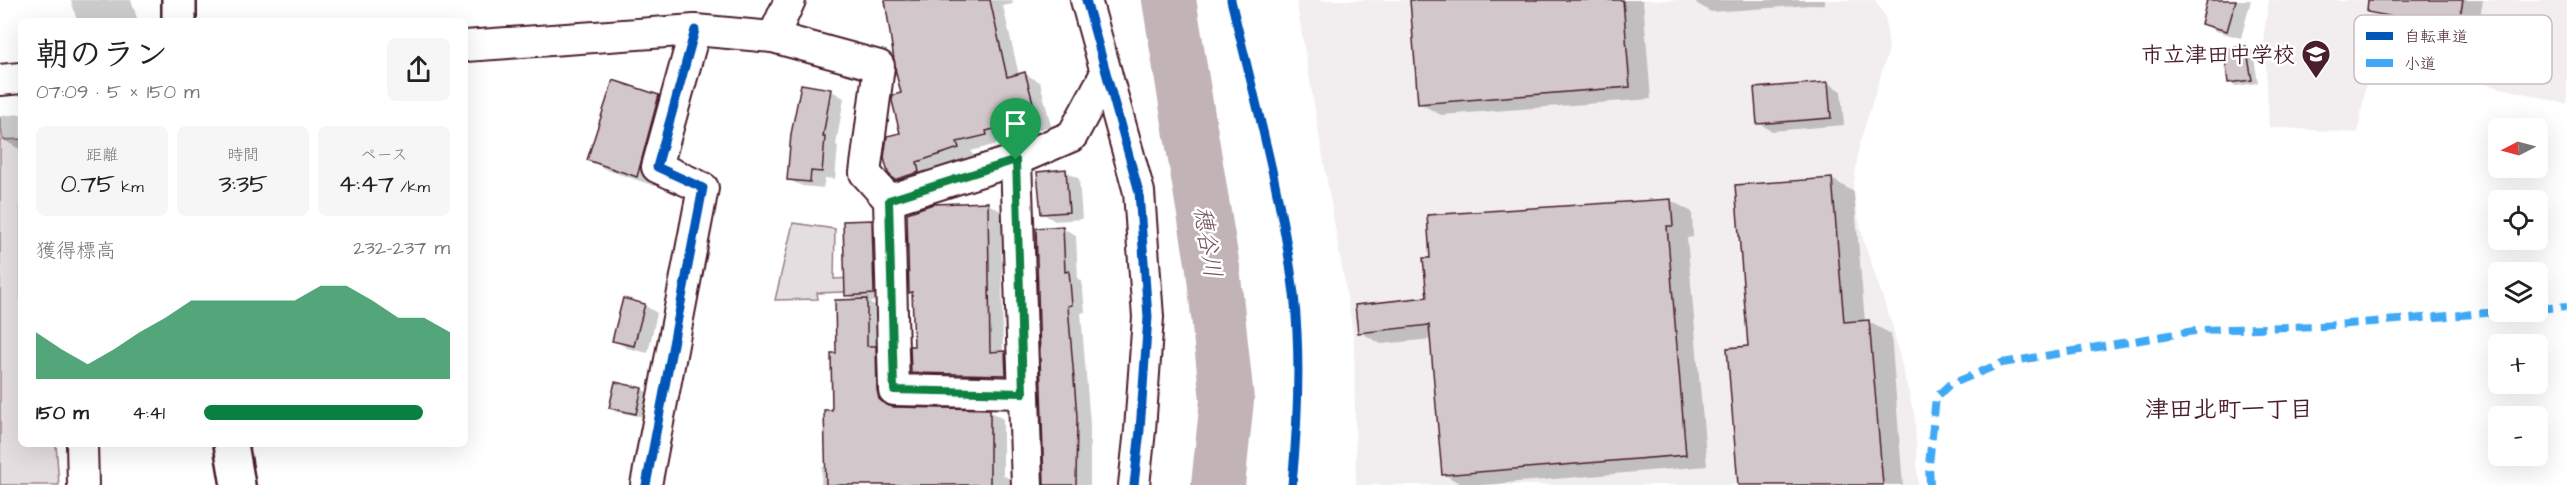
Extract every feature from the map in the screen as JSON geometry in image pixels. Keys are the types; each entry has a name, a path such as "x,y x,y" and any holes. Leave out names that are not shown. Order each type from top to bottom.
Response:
{"street":[{"path":"179,0 179,18"},
{"path":"773,37 790,0"},
{"path":"1086,0 1139,192 1148,317 1134,485"},
{"path":"646,485 703,188 657,167 695,30"},
{"path":"468,46 695,30 773,37 879,66 865,173 889,200 894,390 1023,393"},
{"path":"889,200 1016,160 1072,136 1106,73"},
{"path":"0,80 18,78"},
{"path":"1016,160 1026,485"},
{"path":"82,447 83,485"},
{"path":"232,447 238,485"}],"path":[{"path":"1231,0 1278,201 1294,295 1299,400 1292,485"}],"shaded area":[{"path":"1296,0 1875,0 1885,16 1889,49 1859,145 1853,191 1863,239 1892,325 1915,418 1918,485 1356,485 1354,338"},
{"path":"2269,0 2567,0 2567,104 2485,84 2552,84 2552,15 2354,15 2354,84 2366,84 2358,133 2269,127 2264,31"},
{"path":"0,117 3,140 18,139 18,447 56,447 59,485 0,485"},
{"path":"793,223 835,229 834,279 869,277 869,291 817,293 818,299 775,300"}],"building":[{"path":"885,0 990,0 1007,77 1025,72 1037,118 986,131 987,135 957,142 959,148 917,162 919,172 894,180 888,173 884,158 887,136 900,133 892,101 893,95 901,93"},
{"path":"1410,0 1623,0 1630,87 1418,104"},
{"path":"2207,0 2236,0 2227,31 2201,24"},
{"path":"2368,0 2463,0 2460,15 2383,15 2367,12"},
{"path":"2246,46 2252,80 2228,83 2224,49"},
{"path":"613,80 659,95 637,177 587,160"},
{"path":"1828,82 1831,118 1757,124 1754,88"},
{"path":"801,84 831,89 823,137 825,137 822,172 811,171 810,182 787,180 791,134"},
{"path":"1066,169 1069,212 1041,214 1037,172"},
{"path":"1832,178 1844,322 1869,320 1883,485 1738,485 1727,348 1748,346 1735,185"},
{"path":"1671,199 1673,226 1667,226 1686,455 1442,475 1429,325 1358,333 1355,305 1427,297 1423,258 1430,258 1427,215"},
{"path":"988,202 990,352 1005,351 1006,375 911,373 910,346 914,346 912,292 909,293 907,213 933,204"},
{"path":"872,220 874,294 845,296 843,221"},
{"path":"1063,226 1065,272 1069,271 1072,305 1068,306 1077,416 1076,485 1044,485 1036,228"},
{"path":"623,298 645,304 634,346 612,341"},
{"path":"867,299 867,346 876,346 879,399 886,405 894,407 990,409 990,485 826,485 824,410 832,410 831,353 836,353 835,300"},
{"path":"615,382 642,388 636,414 609,408"}],"waterway":[{"name":"穂谷川","path":"1169,0 1213,268 1227,400 1218,485"}],"marked path":[{"path":"2548,308 2567,306"},
{"path":"1930,485 1929,465 1936,397 1949,385 2002,363 2200,330 2322,326 2488,313"}],"cycle path":[{"path":"1086,0 1139,192 1148,317 1134,485"},
{"path":"1231,0 1275,183 1294,294 1298,390 1292,485"},
{"path":"646,485 703,188 657,167 695,30"},
{"path":"1016,160 889,200 894,390 1023,393"}],"place":[{"name":"市立津田中学校","path":"2316,80"}],"district":[{"name":"津田北町一丁目","path":"2229,409"}],"route":[{"path":"1016,160 1023,393 894,390 889,200 1016,160"}]}
